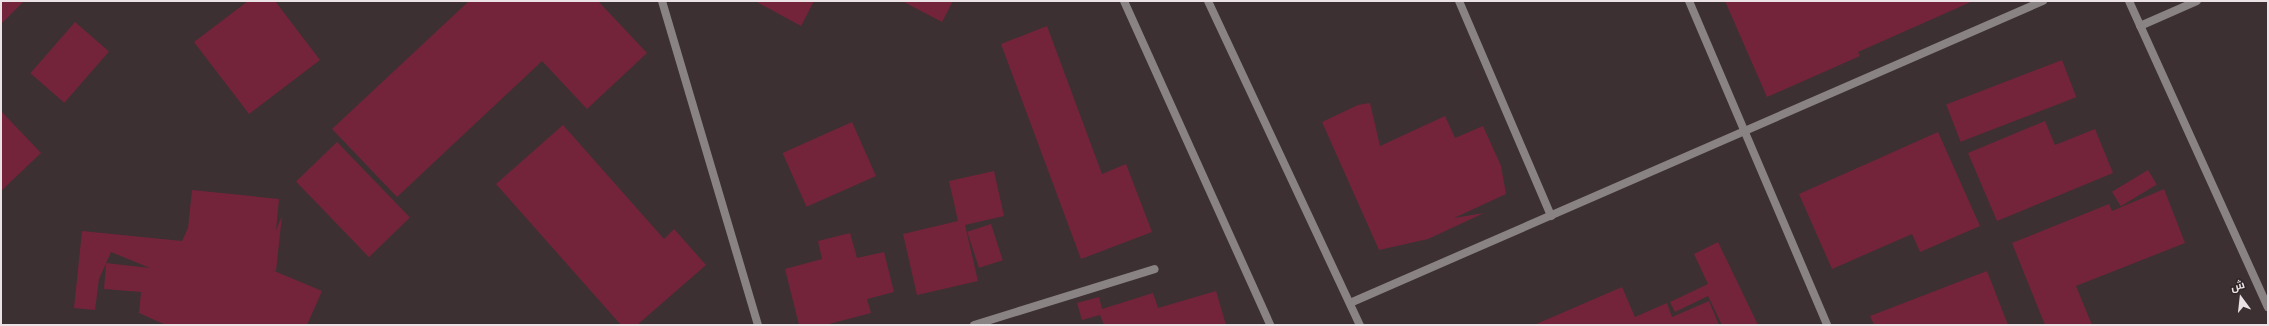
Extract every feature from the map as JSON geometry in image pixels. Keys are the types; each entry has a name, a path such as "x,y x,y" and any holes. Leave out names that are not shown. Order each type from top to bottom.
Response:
{"street":[{"path":"662,1 758,325"},
{"path":"1124,1 1270,325"},
{"path":"1208,1 1360,325"},
{"path":"1459,1 1551,216"},
{"path":"1689,1 1827,325"},
{"path":"1350,303 2043,1"},
{"path":"2129,1 2268,307"},
{"path":"2140,26 2197,1"},
{"path":"974,325 1155,269"}],"building":[{"path":"1,1 24,1 1,24"},
{"path":"248,1 275,1 320,60 249,114 194,42"},
{"path":"469,1 598,1 647,53 587,109 542,61 397,197 332,129"},
{"path":"755,1 814,1 801,26"},
{"path":"902,1 953,1 942,22"},
{"path":"1725,1 1973,1 1858,52 1860,56 1767,97"},
{"path":"75,22 109,52 64,103 30,73"},
{"path":"1047,26 1102,174 1126,164 1152,232 1081,259 1001,44"},
{"path":"2062,60 2076,97 1961,142 1946,104"},
{"path":"1370,103 1380,146 1445,116 1455,138 1483,126 1501,166 1506,194 1454,218 1484,213 1428,239 1379,250 1322,122 1358,105"},
{"path":"1,111 41,153 1,191"},
{"path":"2045,121 2055,145 2095,129 2113,173 1997,221 1968,153"},
{"path":"852,122 876,176 807,207 783,153"},
{"path":"563,125 664,239 674,229 706,265 637,325 621,325 496,184"},
{"path":"1938,132 1980,226 1920,252 1912,234 1832,269 1799,194"},
{"path":"337,142 410,218 369,257 296,182"},
{"path":"2148,170 2157,185 2121,206 2112,192"},
{"path":"994,171 1004,216 965,225 978,281 917,295 903,234 958,221 949,181"},
{"path":"2164,189 2185,243 2076,286 2092,325 2045,325 2012,243 2109,204 2112,211"},
{"path":"192,190 279,199 276,230 282,216 276,271 272,270 322,291 307,325 166,325 139,313 141,292 104,289 106,263 99,279 95,310 74,308 82,231 182,241 188,228","holes":["111,252 150,268 106,263"]},
{"path":"991,224 1003,260 979,268 967,232"},
{"path":"850,233 857,258 884,252 894,292 867,299 871,313 825,325 799,325 785,269 822,259 818,241"},
{"path":"1718,242 1758,325 1722,325 1708,296 1675,312 1670,302 1708,284 1694,254"},
{"path":"1987,271 2008,325 1874,325 1870,316"},
{"path":"1622,287 1635,317 1667,303 1672,317 1709,301 1719,325 1534,325"},
{"path":"1216,291 1226,325 1104,325 1100,315 1082,320 1077,303 1099,297 1102,309 1153,293 1158,308"}]}
